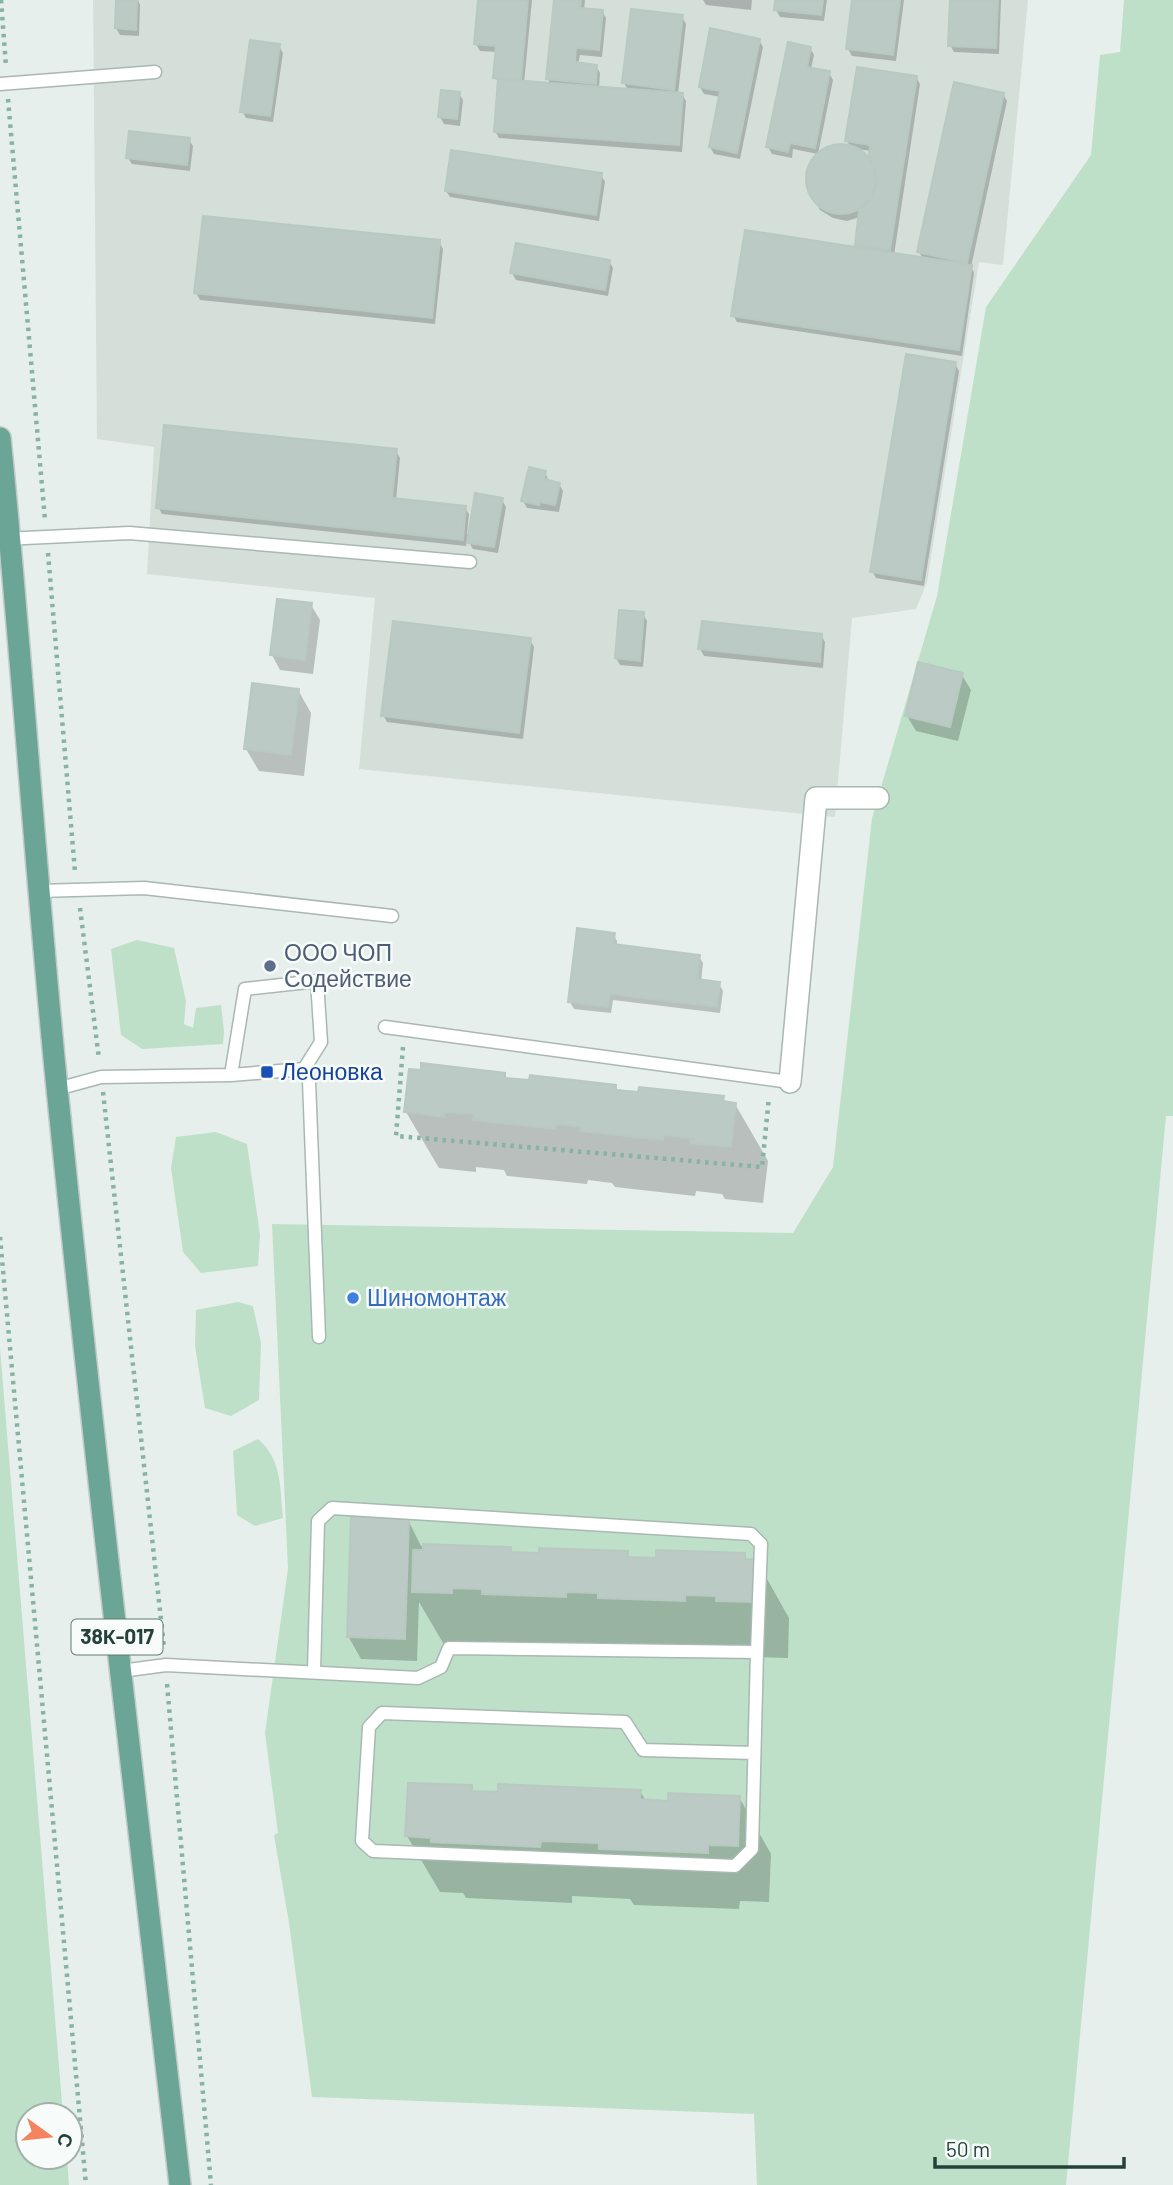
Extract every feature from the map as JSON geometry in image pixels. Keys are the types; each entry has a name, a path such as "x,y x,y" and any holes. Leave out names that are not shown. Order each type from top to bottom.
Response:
{"main road":[{"name":"38К-017","path":"0,438 5,539 57,1089 180,2185"}],"street":[{"path":"790,1082 816,798 878,798"}],"lane":[{"path":"0,84 155,72"},
{"path":"5,539 129,533 470,562"},
{"path":"39,891 144,888 391,916"},
{"path":"231,1075 245,989 317,981 321,1042 304,1069"},
{"path":"385,1027 790,1082"},
{"path":"57,1089 101,1077 231,1075 304,1069"},
{"path":"304,1069 309,1081 318,1337"},
{"path":"314,1672 318,1521 332,1508 751,1534 761,1544 752,1849 736,1866 373,1851 362,1841 369,1727 382,1713 625,1721 643,1750 754,1753"},
{"path":"121,1671 166,1665 418,1678 441,1667 449,1648 757,1652"}],"path":[{"path":"393,1045 417,1048"},
{"path":"403,1046 396,1136 762,1167 769,1096"},
{"path":"101,1077 166,1665 211,2185"},
{"path":"0,1237 86,2185"}],"shaded area":[{"path":"93,0 1028,0 1003,265 979,262 927,582 916,609 852,618 835,817 359,769 375,598 147,574 154,447 97,439"}],"green space":[{"path":"1124,0 1173,0 1173,1116 1166,1116 1066,2185 757,2185 754,2114 312,2097 289,1923 274,1835 278,1833 265,1733 288,1569 272,1224 793,1233 833,1167 872,818 937,596 986,307 1091,155 1100,55 1120,52"},
{"path":"137,940 174,948 186,1001 184,1024 193,1028 196,1008 221,1005 223,1044 142,1049 121,1035 111,949"},
{"path":"216,1132 247,1144 260,1235 258,1266 201,1273 183,1252 171,1168 176,1137"},
{"path":"238,1302 253,1306 261,1343 259,1400 231,1416 205,1408 195,1346 196,1310"},
{"path":"0,1348 62,2101 14,2101 14,2171 68,2171 69,2185 0,2185"},
{"path":"258,1439 276,1465 283,1518 255,1526 237,1515 233,1451"}],"building":[{"path":"116,0 137,0 136,30 115,28"},
{"path":"478,0 528,0 521,80 493,78 496,46 474,44"},
{"path":"554,0 581,0 580,8 603,10 599,50 576,48 575,62 597,65 596,84 546,79"},
{"path":"775,0 823,0 821,15 774,10"},
{"path":"852,0 900,0 893,55 846,49"},
{"path":"950,0 998,0 996,48 948,46"},
{"path":"631,9 683,15 674,90 622,83"},
{"path":"710,28 760,39 737,153 709,147 720,91 699,87"},
{"path":"250,40 280,44 270,116 240,112"},
{"path":"788,42 811,47 807,67 830,71 815,148 790,143 788,152 766,147"},
{"path":"857,67 917,76 890,250 855,245 859,210 869,201 876,184 875,168 869,155 870,145 845,141"},
{"path":"498,79 683,93 679,145 494,132"},
{"path":"954,82 1004,93 967,263 917,252"},
{"path":"441,90 460,92 457,119 438,117"},
{"path":"129,131 190,138 187,165 126,158"},
{"path":"834,144 848,144 861,150 870,159 876,179 874,192 866,204 848,214 834,214 821,208 812,199 806,186 806,172 812,159 821,150"},
{"path":"451,150 602,173 596,215 445,191"},
{"path":"203,216 440,240 432,318 194,293"},
{"path":"745,230 972,265 959,350 731,316"},
{"path":"516,243 610,260 605,290 510,273"},
{"path":"906,354 956,362 921,580 870,572"},
{"path":"164,425 397,449 392,498 466,506 463,540 156,508"},
{"path":"529,467 546,471 544,479 560,483 555,505 521,501"},
{"path":"475,493 503,498 494,547 467,543"},
{"path":"277,599 312,603 305,660 270,655"},
{"path":"619,610 644,612 640,661 615,658"},
{"path":"393,621 531,638 519,733 381,716"},
{"path":"702,621 822,634 820,662 698,649"},
{"path":"918,662 963,673 950,727 905,716"},
{"path":"252,683 299,689 291,755 244,749"},
{"path":"577,928 615,933 613,944 700,955 697,979 720,982 717,1007 610,994 608,1007 568,1002"},
{"path":"421,1063 505,1073 505,1078 529,1080 530,1075 616,1085 616,1090 638,1092 639,1087 724,1096 723,1101 736,1103 731,1147 690,1143 691,1138 664,1135 663,1140 580,1131 581,1127 556,1124 555,1129 473,1120 474,1114 445,1112 444,1117 404,1112 409,1069 421,1070"},
{"path":"351,1516 409,1518 405,1639 347,1637"},
{"path":"423,1544 511,1547 511,1552 539,1553 539,1548 628,1551 628,1557 656,1558 656,1550 745,1553 745,1559 758,1560 756,1602 716,1601 716,1596 685,1595 685,1601 598,1598 598,1593 566,1592 566,1597 482,1594 482,1589 452,1588 452,1593 412,1592 413,1550 423,1550"},
{"path":"408,1783 472,1785 472,1791 498,1792 498,1784 641,1790 640,1799 668,1801 668,1793 740,1796 738,1846 708,1845 708,1853 599,1849 599,1843 541,1841 540,1847 431,1842 431,1838 405,1836"}],"place":[{"name":"ООО ЧОП Содействие","path":"270,966"},
{"name":"Леоновка","path":"267,1072"},
{"name":"Шиномонтаж","path":"353,1298"}]}
